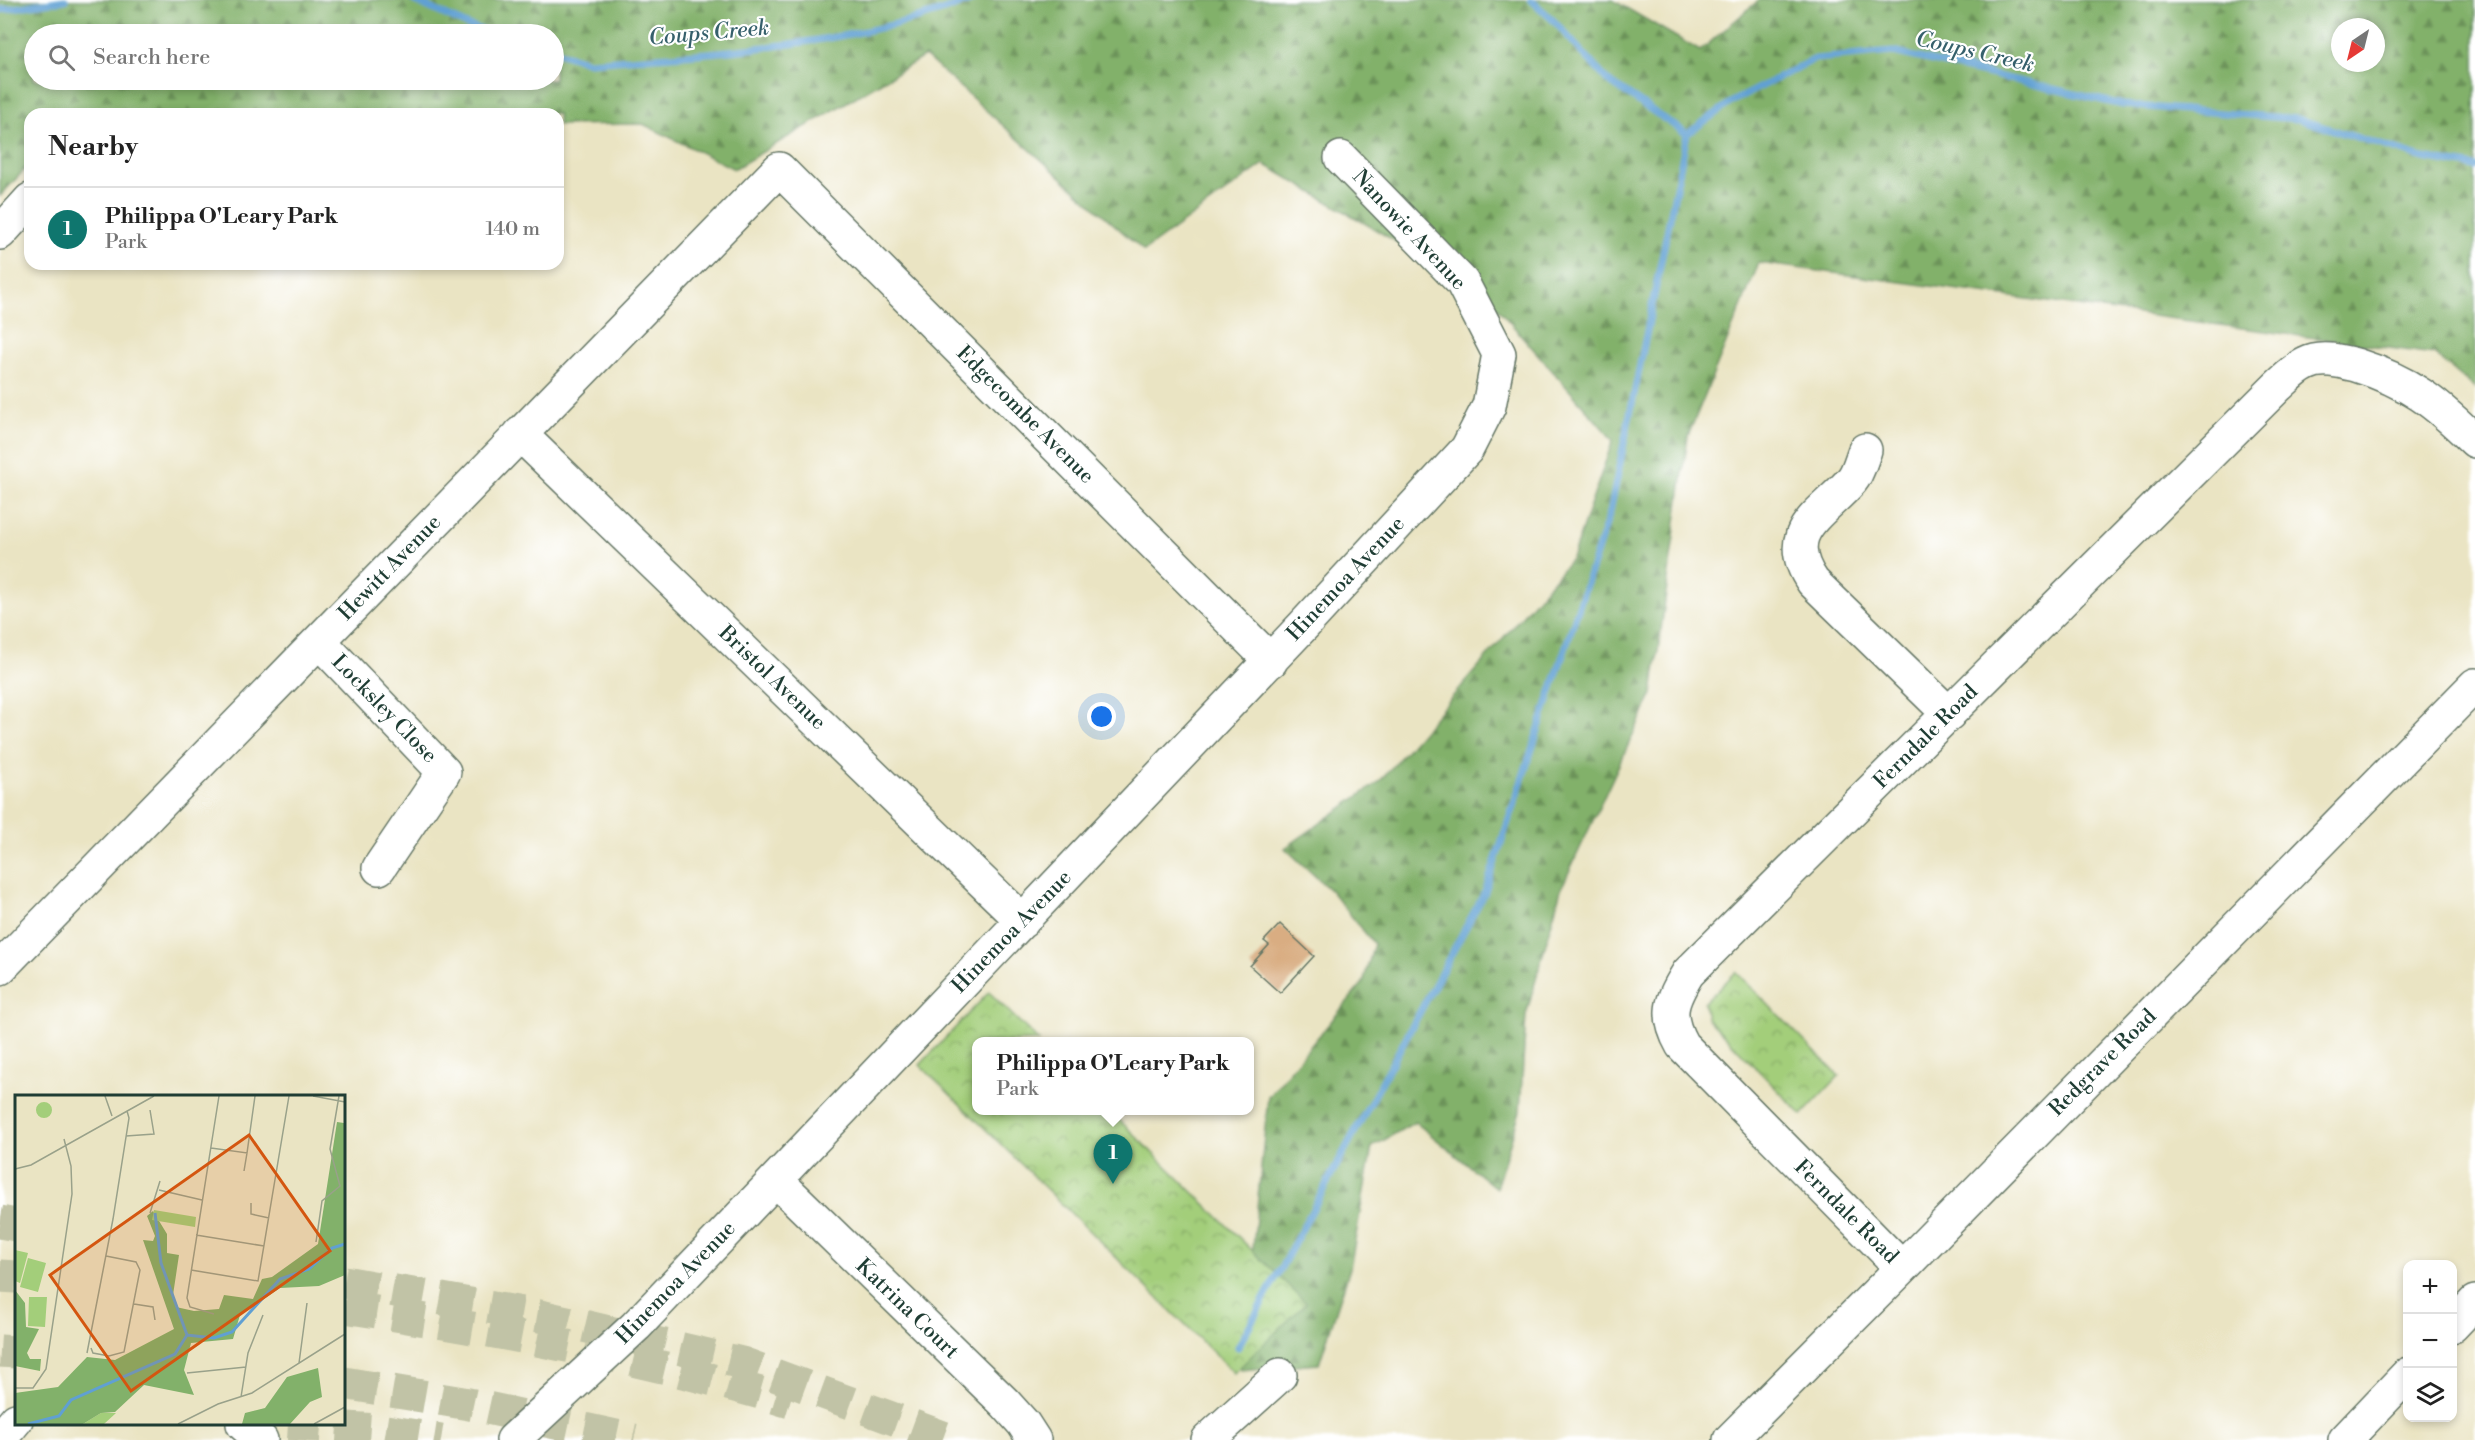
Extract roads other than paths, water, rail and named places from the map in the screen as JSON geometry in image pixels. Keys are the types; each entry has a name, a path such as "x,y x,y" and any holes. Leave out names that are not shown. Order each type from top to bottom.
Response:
{"street":[{"name":"Nanowie Avenue","path":"1341,158 1462,282 1499,354 1489,406"},
{"name":"Hewitt Avenue","path":"0,968 779,169"},
{"name":"Edgecombe Avenue","path":"779,169 1271,661"},
{"path":"0,232 24,206"},
{"name":"Ferndale Road","path":"1902,1268 1682,1045 1672,1027 1672,1009 1677,990 1688,973 2277,387 2307,363 2324,359 2345,362 2402,382 2428,399 2475,441"},
{"name":"Hinemoa Avenue","path":"513,1440 636,1326 905,1041 1271,661 1467,449 1489,406"},
{"name":"Bristol Avenue","path":"520,434 1023,921"},
{"path":"1865,450 1854,478 1811,520 1801,535 1799,550 1804,568 1814,582 1949,714"},
{"name":"Locksley Close","path":"319,641 444,771 379,868"},
{"name":"Redgrave Road","path":"1730,1440 2475,685"},
{"name":"Katrina Court","path":"776,1180 1005,1403 1023,1423 1034,1440"},
{"path":"2457,1321 2475,1302"},
{"path":"1209,1440 1280,1375"},
{"path":"2345,1440 2403,1379"},
{"path":"0,1439 15,1421"},
{"path":"244,1425 261,1440"}],"waterway":[{"name":"Coups Creek","path":"0,10 65,0"},
{"name":"Coups Creek","path":"413,0 465,24"},
{"name":"Coups Creek","path":"564,54 589,62 783,45 879,28 926,16 972,0"},
{"name":"Coups Creek","path":"1531,0 1553,20 1608,81 1687,134 1733,101 1815,59 1893,52 2123,105 2298,119 2423,158 2475,167"},
{"path":"1238,1347 1485,892 1610,512 1687,134"}],"tunnel":[{"path":"0,1222 15,1225"},
{"path":"0,1276 15,1277"},
{"path":"345,1282 545,1317 742,1363 951,1440"},
{"path":"345,1307 568,1346 680,1371 790,1402"},
{"path":"0,1351 15,1352"},
{"path":"345,1383 469,1404 634,1440"},
{"path":"303,1425 379,1430 441,1440"}],"place":[{"name":"Philippa O'Leary Park","path":"1113,1184"}]}
